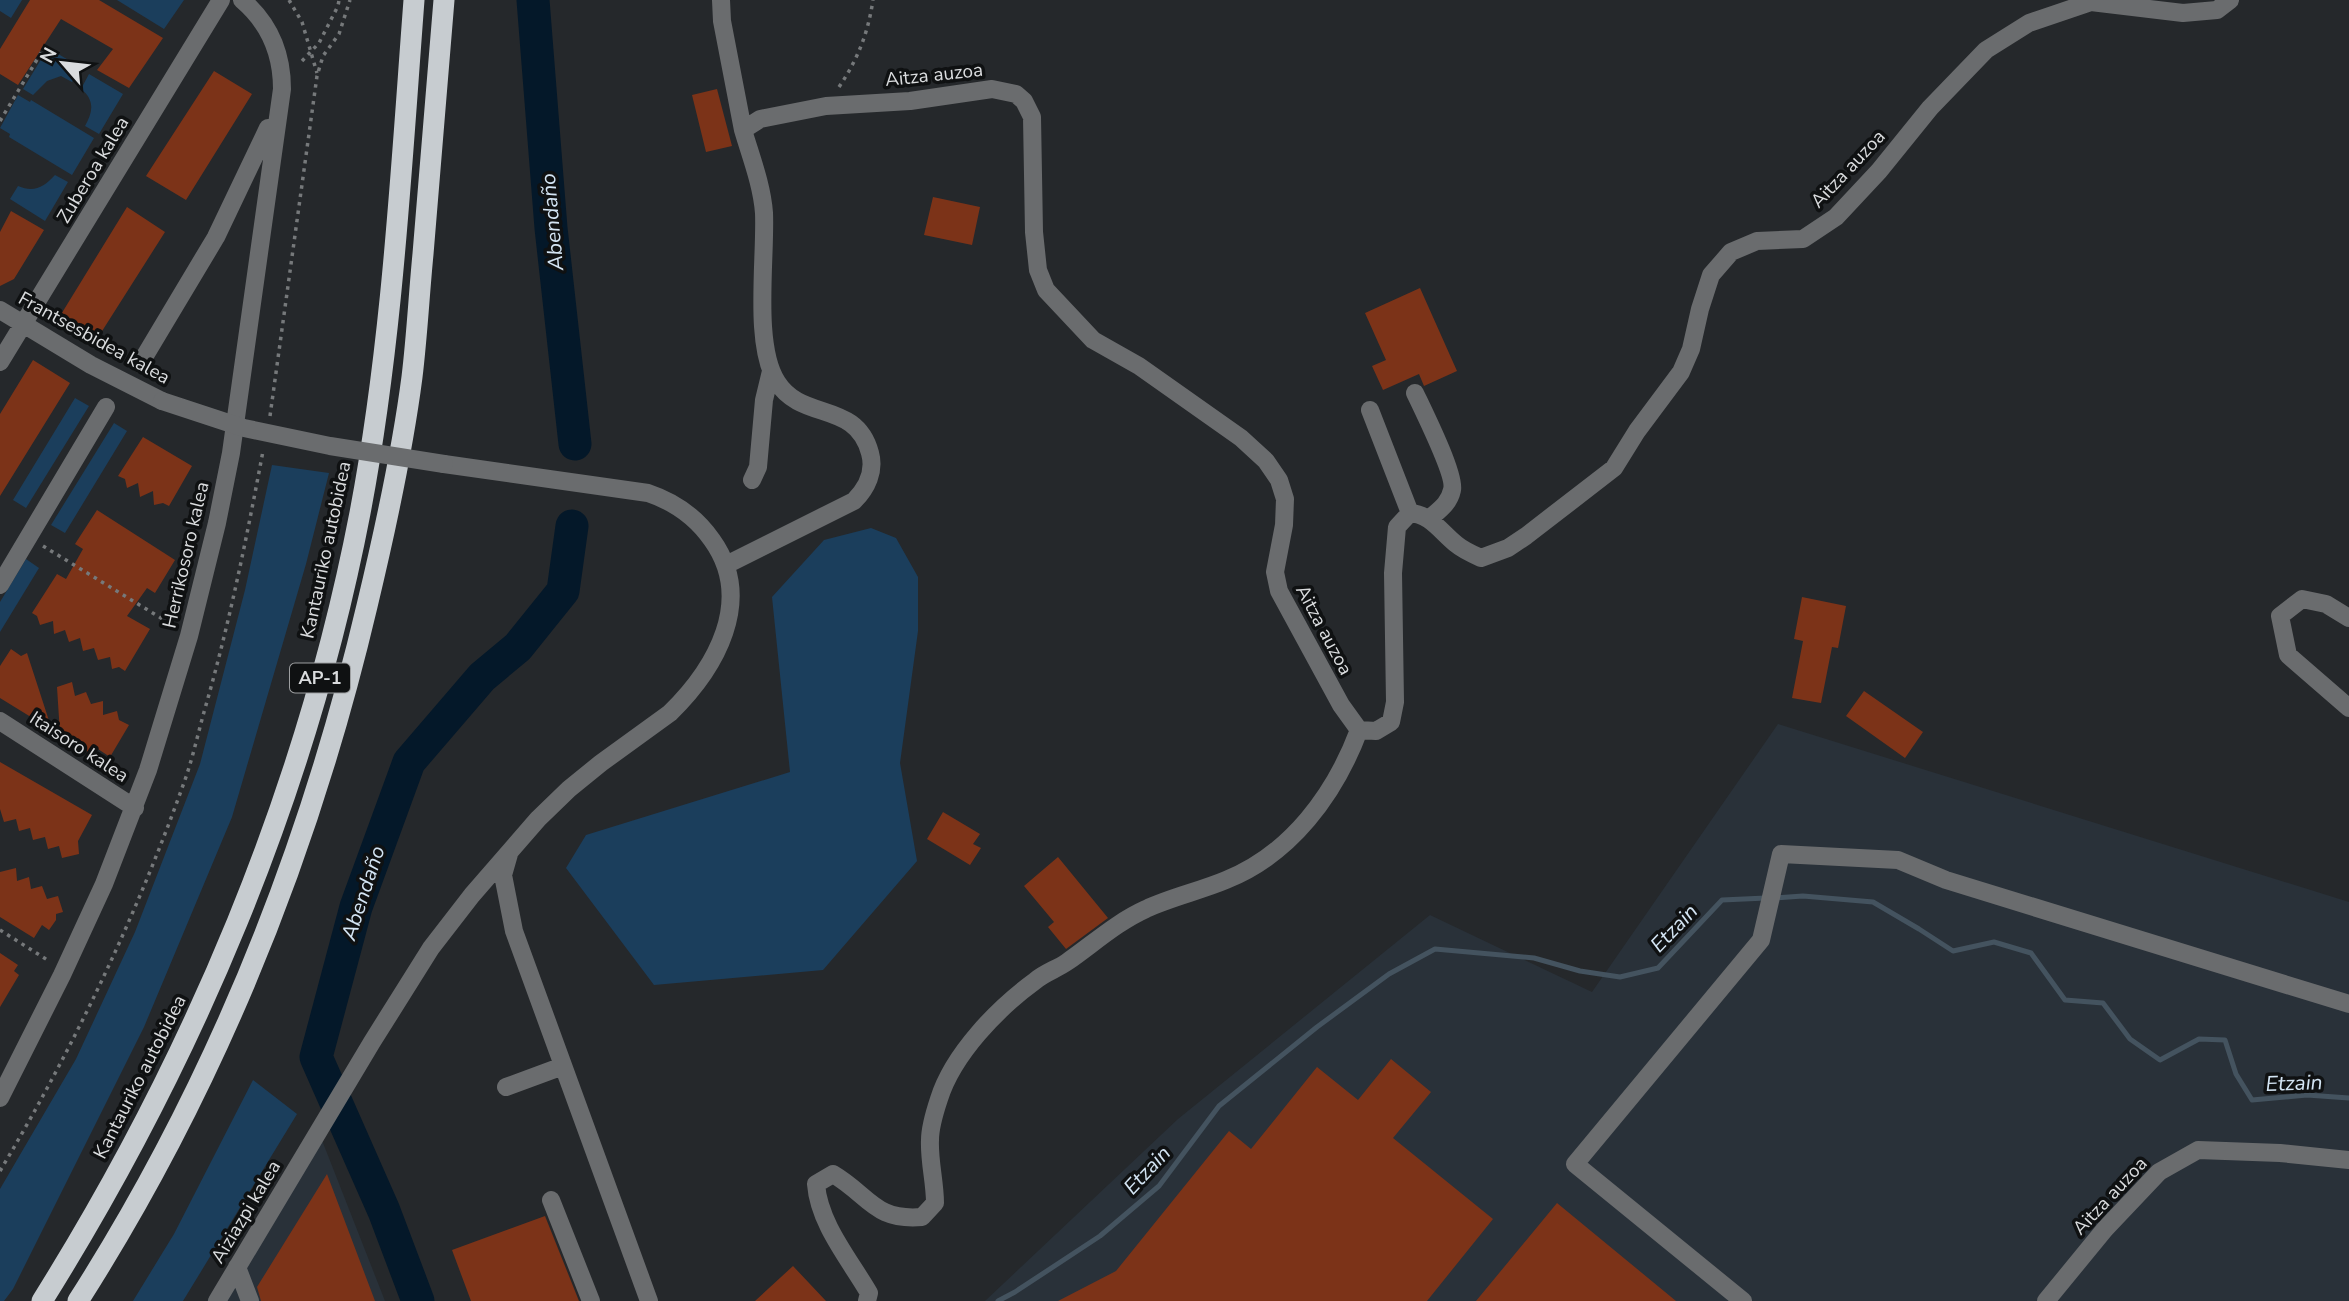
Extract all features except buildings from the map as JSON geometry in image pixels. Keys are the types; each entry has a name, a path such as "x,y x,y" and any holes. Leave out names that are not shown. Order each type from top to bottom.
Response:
{"highway":[{"name":"Kantauriko autobidea","path":"42,1301 136,1140 209,992 295,766 321,676 360,515 372,441 398,202 414,0"},
{"name":"AP-1","path":"78,1301 114,1244 167,1145 236,1004 296,855 349,686 383,542 412,377 444,0"}],"street":[{"name":"Zuberoa kalea","path":"0,362 221,0"},
{"name":"Herrikosoro kalea","path":"0,1098 62,975 135,808 189,636 217,523 243,374 278,118 281,75 276,51 263,22 242,0"},
{"path":"721,0 722,21 743,130 764,210 764,336 771,371 782,390 799,403 841,416 859,429 869,447 872,469 862,493 854,501 726,565"},
{"name":"Aitza auzoa","path":"1410,513 1429,519 1458,546 1481,558 1508,548 1526,536 1614,468 1637,430 1681,372 1691,349 1711,275 1731,252 1757,241 1803,239 1836,217 1879,171 1930,108 1986,50 2029,23 2091,2 2183,13 2217,9 2230,0"},
{"name":"Aitza auzoa","path":"743,130 760,118 826,106 910,101 992,89 1016,94 1024,101 1032,117 1034,232 1038,270 1046,290 1093,340 1139,366 1241,438 1266,461 1279,480 1284,499 1284,525 1275,572 1279,590 1341,705 1359,730"},
{"path":"140,365 216,237 268,128"},
{"name":"Frantsesbidea kalea","path":"0,310 91,365 162,401 244,428 330,446 627,489 663,498 678,505 705,529 726,565"},
{"path":"752,480 758,467 764,400 771,371"},
{"path":"1415,394 1454,487 1447,503 1429,519"},
{"path":"0,585 106,407"},
{"path":"867,1301 869,1293 824,1217 817,1198 816,1184 833,1174 851,1185 877,1209 901,1219 922,1217 934,1203 935,1181 930,1139 939,1097 952,1070 981,1031 1036,979 1065,964 1126,919 1148,908 1227,880 1264,860 1296,834 1323,801 1352,751 1359,730 1376,731 1391,722 1395,702 1393,573 1397,527 1410,513 1370,410"},
{"name":"Aiziazpi kalea","path":"217,1301 431,948 511,850 569,789 670,713 685,698 716,652 726,629 731,607 731,584 726,565"},
{"path":"2349,618 2326,604 2302,599 2280,616 2288,655 2349,708"},
{"name":"Itaisoro kalea","path":"0,721 135,808"},
{"path":"511,850 503,875 514,931 649,1301"},
{"path":"1743,1301 1575,1164 1760,940 1781,854 1898,860 1946,880 2349,1004"},
{"path":"506,1087 563,1066"},
{"name":"Aitza auzoa","path":"2046,1301 2105,1229 2159,1172 2198,1150 2280,1153 2349,1160"},
{"path":"551,1200 591,1301"},
{"path":"237,1267 250,1301"}],"path":[{"path":"289,0 302,22 317,76"},
{"path":"302,61 319,43 339,0"},
{"path":"826,106 855,64 868,30 873,0"},
{"path":"0,121 47,43"},
{"path":"30,537 180,629"},
{"path":"0,930 57,966"}],"shaded area":[{"path":"0,0 22,0 11,18 0,11"},
{"path":"117,0 184,0 164,29"},
{"path":"48,48 82,68 72,82 61,76 47,81 33,95 23,89"},
{"path":"89,74 123,94 99,134 85,126 90,116 91,102 81,89"},
{"path":"18,95 94,138 72,175 9,137 10,134 0,128"},
{"path":"55,175 68,182 45,221 10,199 18,186 38,188"},
{"path":"75,398 89,406 26,508 13,500"},
{"path":"114,423 127,431 65,533 51,525"},
{"path":"272,465 329,473 306,564 232,817 144,1027 13,1289 4,1301 0,1301 0,1189 76,1059 135,932 200,764 245,590"},
{"path":"871,528 896,538 918,577 918,631 900,763 917,861 823,970 654,985 566,868 586,835 790,772 772,597 824,540"},
{"path":"26,559 39,568 0,632 0,602"},
{"path":"1778,724 2349,902 2349,1301 985,1301 1178,1119 1430,915 1592,992"},
{"path":"253,1080 297,1114 183,1301 133,1301 174,1234"},
{"path":"316,1125 385,1301 207,1301 233,1259"}],"waterway":[{"name":"Abendaño","path":"533,0 551,228 575,444"},
{"name":"Abendaño","path":"418,1301 384,1211 316,1057 356,907 409,762 482,677 518,647 563,591 572,526"},
{"name":"Etzain","path":"1776,898 1803,896 1873,902 1953,951 1994,942 2031,953 2065,1000 2103,1003 2130,1039 2160,1060 2199,1039 2225,1040 2236,1074 2252,1100 2307,1095 2349,1098"},
{"name":"Etzain","path":"998,1301 1100,1236 1159,1186 1219,1106 1317,1027 1389,974 1435,949 1534,958 1580,971 1620,977 1658,968 1722,900 1766,898"}]}
